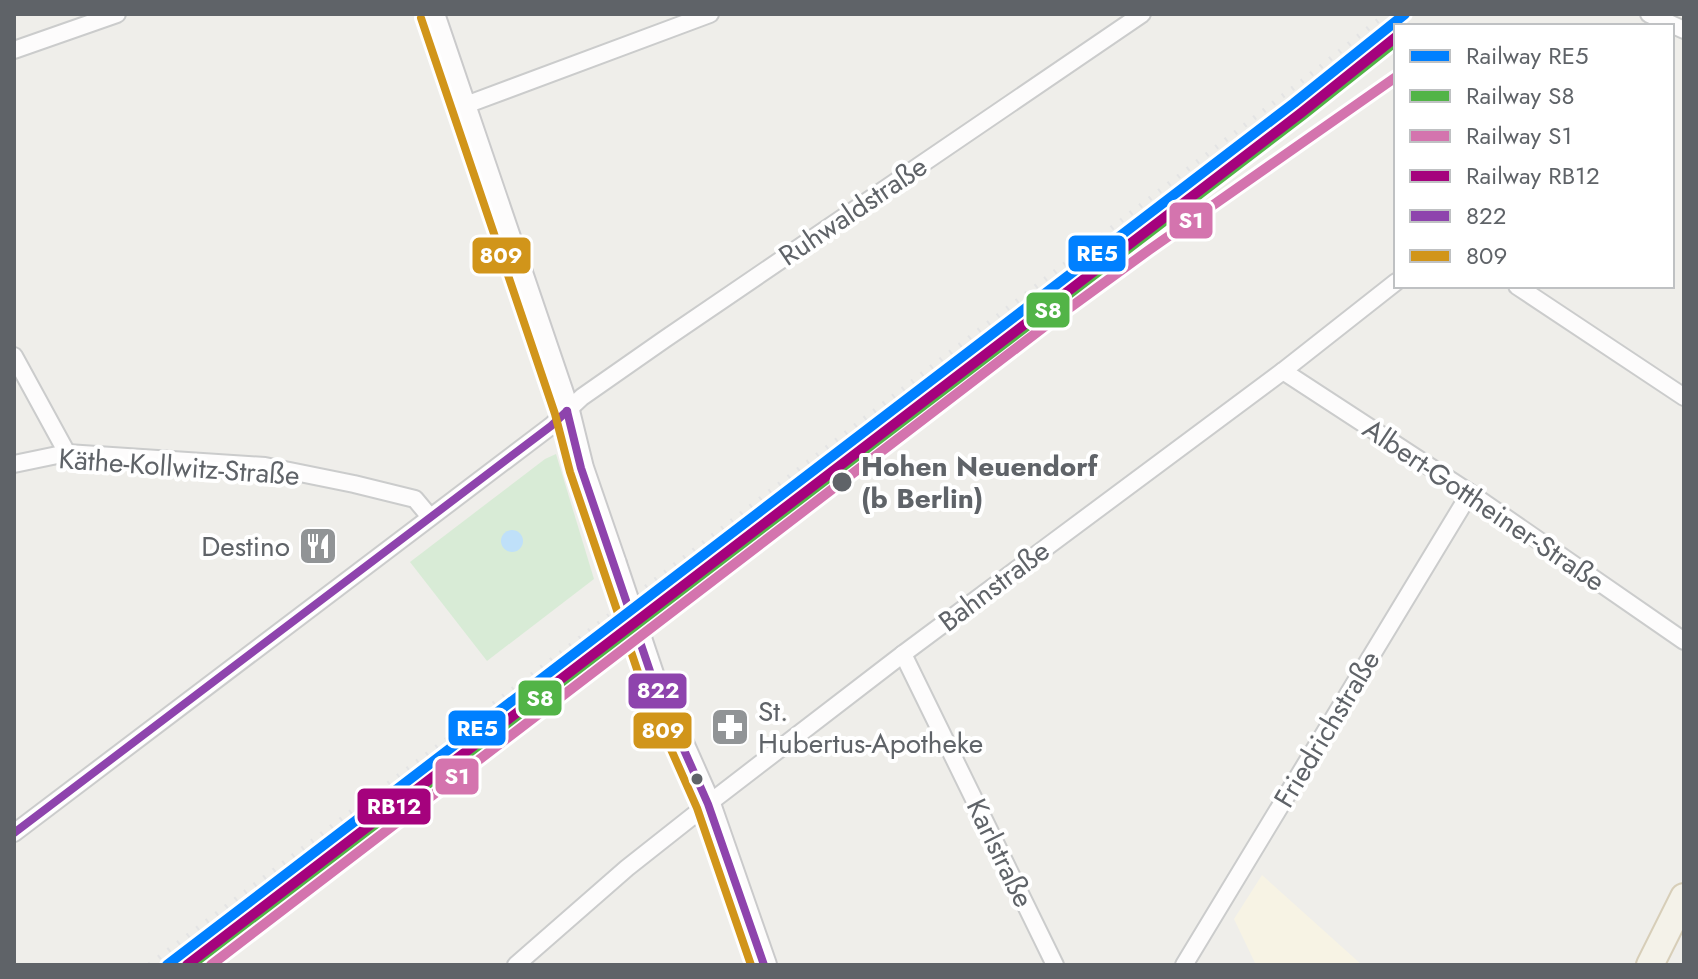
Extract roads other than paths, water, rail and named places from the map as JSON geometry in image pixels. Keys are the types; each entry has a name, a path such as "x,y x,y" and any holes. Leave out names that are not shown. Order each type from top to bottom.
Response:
{"main road":[{"path":"432,14 567,411 581,468 653,680 708,804 764,965"},
{"path":"1650,965 1684,897"}],"street":[{"path":"14,50 117,14"},
{"path":"463,106 710,14"},
{"name":"Ruhwaldstraße","path":"14,833 551,426 582,397 1142,14"},
{"path":"1649,14 1671,24"},
{"name":"Bahnstraße","path":"516,965 627,868 708,804 903,654 1283,371 1394,284"},
{"path":"1520,288 1684,397"},
{"path":"14,356 67,453"},
{"name":"Albert-Gottheiner-Straße","path":"1283,371 1470,493 1684,641"},
{"name":"Käthe-Kollwitz-Straße","path":"14,464 67,453 265,466 415,499 430,517"},
{"name":"Friedrichstraße","path":"1184,965 1470,493"},
{"name":"Karlstraße","path":"903,654 1055,965"}],"water":[{"path":"512,530 520,533 523,541 520,549 512,552 504,549 501,541 504,533"}],"railway":[{"path":"149,965 554,658 1386,14"}],"rail line":[{"name":"RE5","path":"167,965 1294,103 1405,14"},
{"name":"RB12","path":"187,965 1394,39"},
{"name":"S8","path":"191,965 1394,43"},
{"name":"S1","path":"211,965 1053,320 1394,78"}],"place":[{"name":"Hohen Neuendorf (b Berlin)","path":"842,482"},
{"name":"Destino","path":"318,546"},
{"name":"St. Hubertus-Apotheke","path":"730,727"}]}
